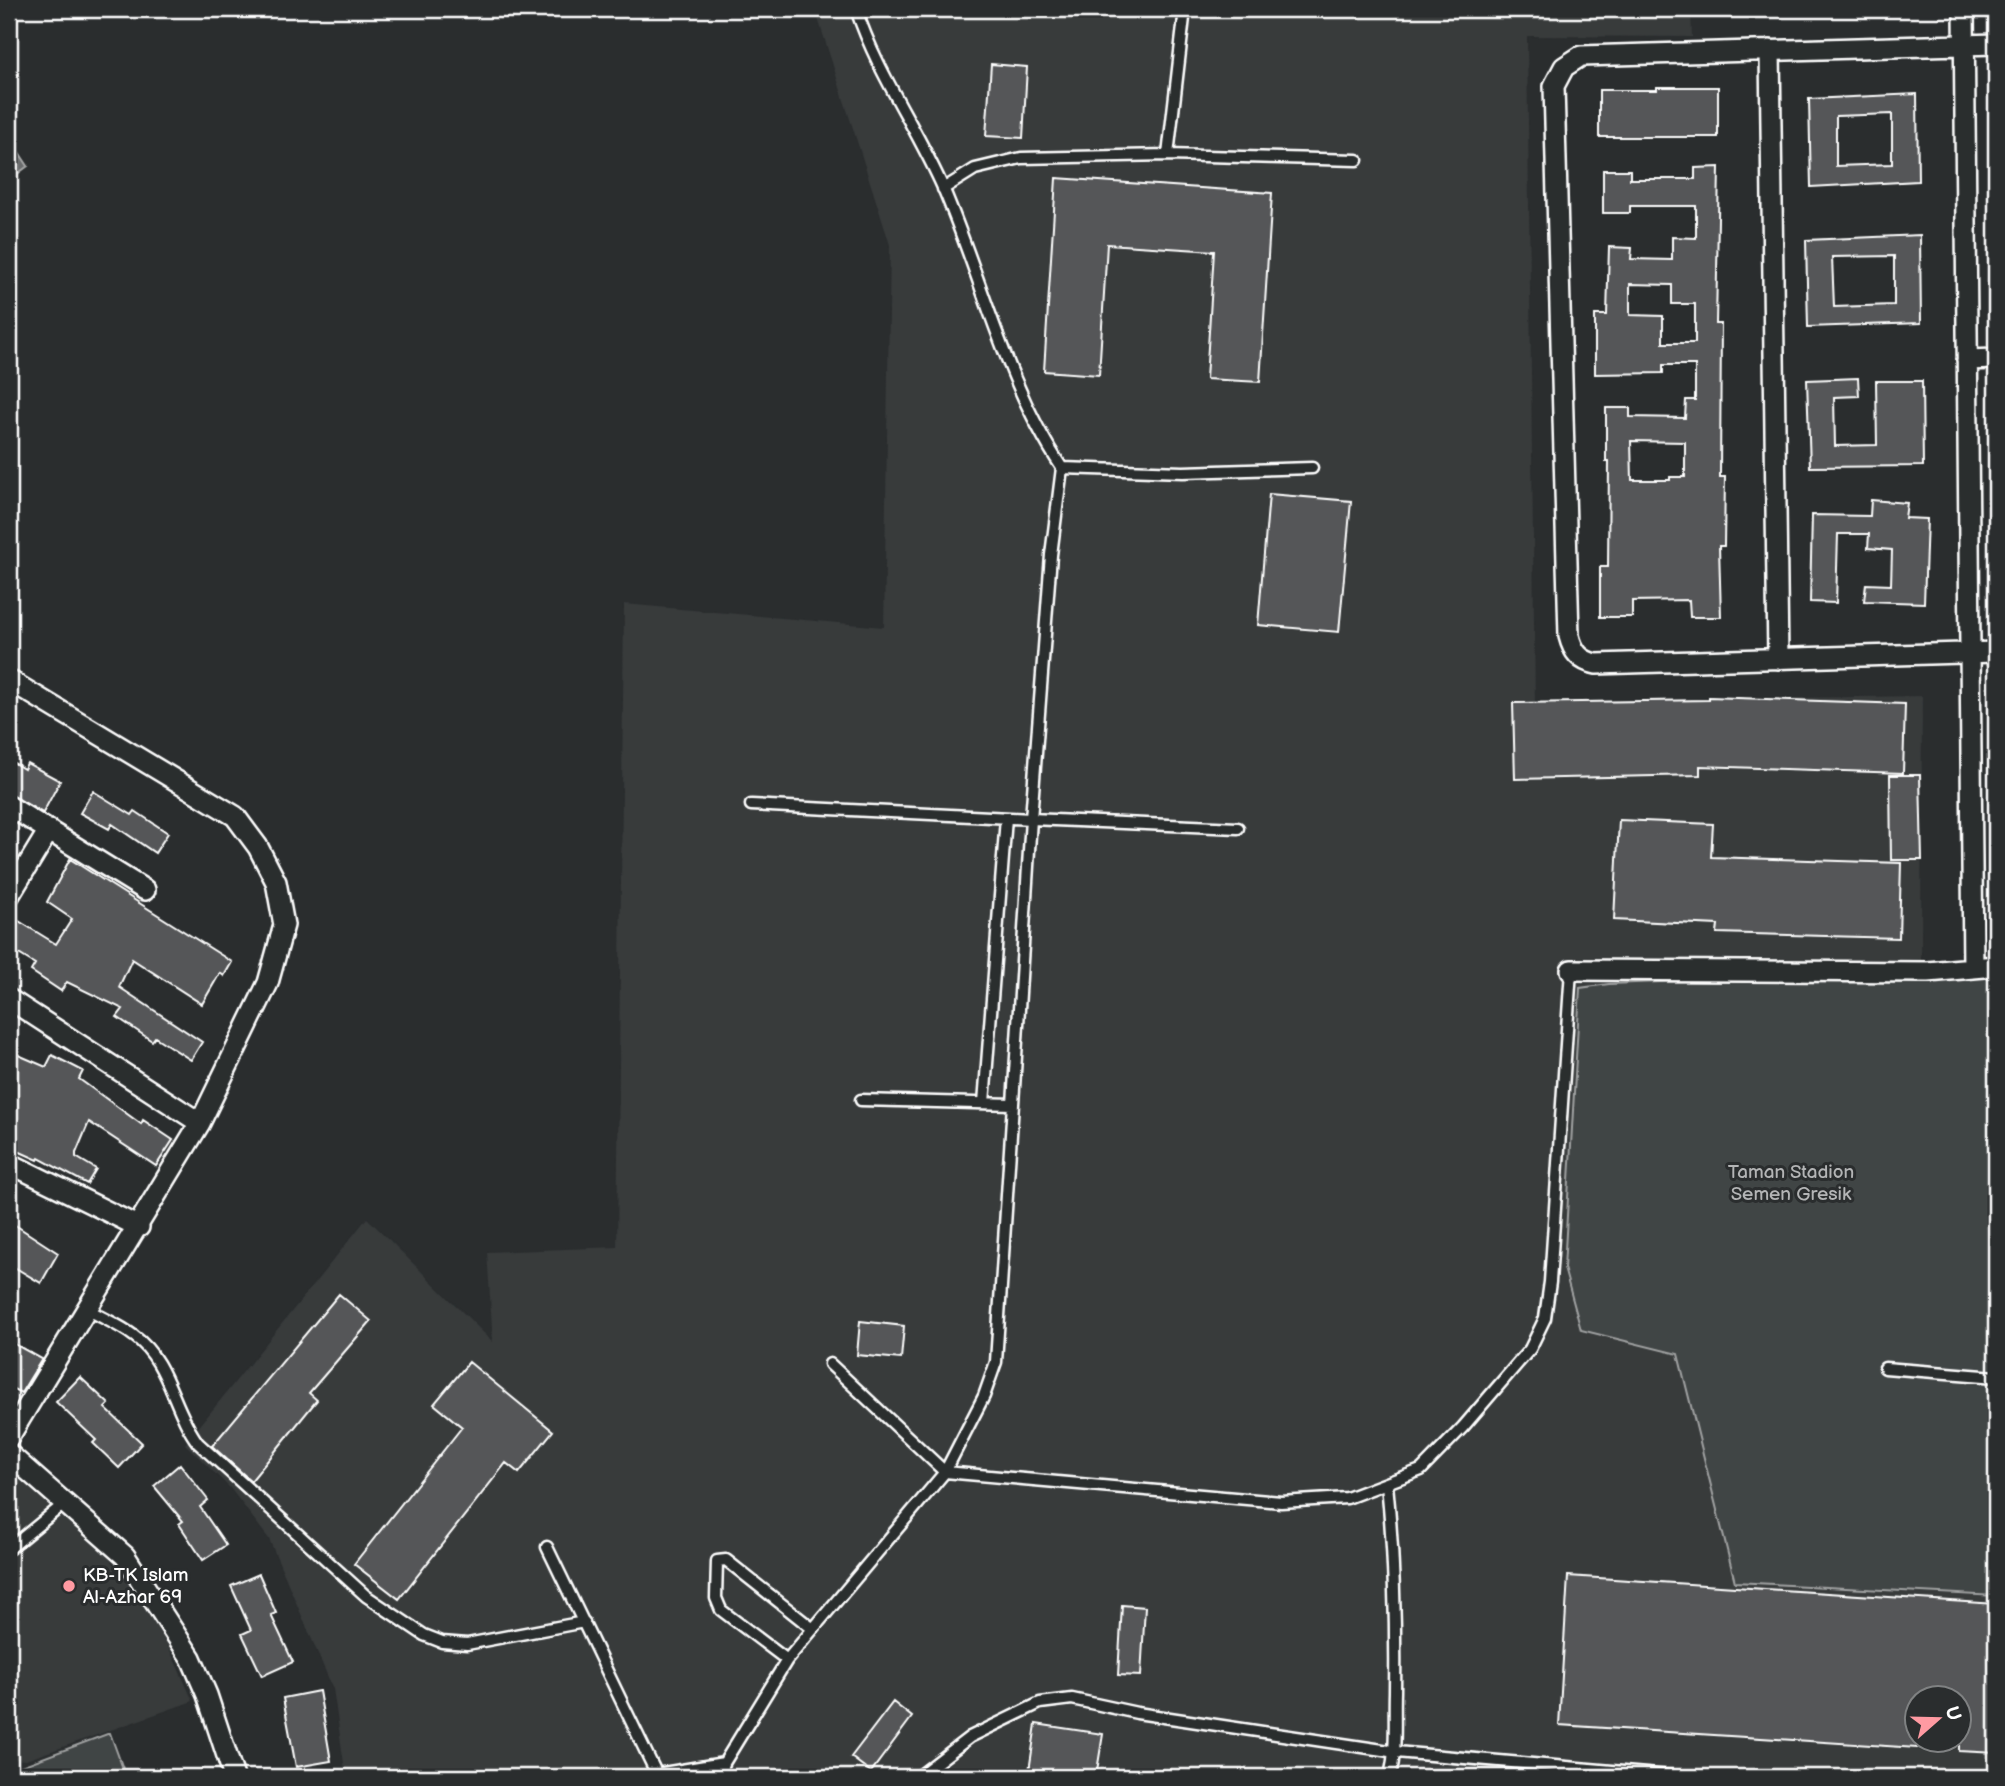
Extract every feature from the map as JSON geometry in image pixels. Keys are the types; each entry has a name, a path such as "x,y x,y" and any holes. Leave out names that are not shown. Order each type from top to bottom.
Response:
{"street":[{"path":"1964,9 1973,968"},
{"path":"1996,44 1581,56 1564,67 1554,86 1569,636 1573,649 1585,662 1596,664 1996,652"},
{"path":"1770,50 1777,659"},
{"path":"1967,360 1996,359"},
{"path":"9,680 234,816 258,847 276,882 284,925 271,974 200,1123 9,1437"},
{"path":"9,806 145,890"},
{"path":"9,896 49,830"},
{"path":"1571,970 1928,972 1996,967"},
{"path":"9,999 43,1024 200,1123"},
{"path":"9,1014 43,1024"},
{"path":"9,1163 139,1227"},
{"path":"9,1454 125,1556 191,1658 207,1695 234,1777"}],"lane":[{"path":"720,1777 724,1763 788,1660 945,1472 984,1396 996,1362 1031,819 1051,555 1062,468 1047,445 999,338 943,189 867,44 856,9"},
{"path":"1168,155 1185,9"},
{"path":"943,189 975,169 1021,158 1168,155 1357,160"},
{"path":"1062,468 1183,472 1312,468"},
{"path":"751,805 1238,828"},
{"path":"984,1103 1006,818"},
{"path":"830,1363 945,1472 1281,1502 1347,1498 1421,1470 1463,1427 1530,1349 1545,1318 1550,1283 1571,970"},
{"path":"860,1100 1013,1104"},
{"path":"87,1309 135,1336 155,1358 189,1431 207,1452 366,1596 424,1635 442,1642 467,1644 584,1622"},
{"path":"1885,1368 1996,1377"},
{"path":"1387,1484 1396,1614 1396,1752 1390,1777"},
{"path":"9,1549 65,1503"},
{"path":"547,1547 658,1776 724,1763"},
{"path":"788,1660 720,1610 716,1598 717,1561 726,1560 813,1629"},
{"path":"919,1777 970,1737 1040,1703 1072,1699 1137,1713 1396,1752 1681,1777"}],"shaded area":[{"path":"815,9 1691,9 1692,37 1527,36 1535,702 1922,696 1921,972 1996,969 1996,1777 346,1777 333,1689 269,1539 230,1488 185,1444 367,1218 493,1342 487,1252 617,1247 624,604 884,627 890,245"},
{"path":"9,137 28,166 9,180"},
{"name":"KB-TK Islam Al-Azhar 69","path":"9,1466 98,1543 160,1628 193,1701 26,1760 9,1759"}],"green space":[{"name":"Taman Stadion Semen Gresik","path":"1996,969 1996,1596 1735,1582 1678,1354 1581,1330 1564,1268 1580,988 1609,984"},
{"path":"110,1733 126,1777 12,1777 10,1770"}],"building":[{"path":"991,64 1027,67 1023,138 986,136"},
{"path":"1657,87 1718,87 1718,137 1599,137 1599,90 1657,90"},
{"path":"1917,94 1918,181 1811,187 1809,99","holes":["1892,114 1892,164 1836,166 1836,116"]},
{"path":"1719,167 1716,324 1721,324 1720,477 1725,477 1724,546 1719,546 1721,617 1690,617 1689,600 1632,601 1632,617 1600,617 1600,567 1608,567 1609,461 1606,461 1606,408 1630,408 1630,417 1685,418 1686,400 1695,400 1695,365 1663,365 1663,373 1595,374 1595,315 1607,315 1609,247 1632,248 1631,259 1672,260 1672,237 1696,238 1696,206 1630,206 1630,213 1603,213 1603,170 1630,170 1630,179 1695,179 1695,168","holes":["1630,284 1672,285 1672,304 1695,304 1695,343 1663,343 1663,316 1630,315","1631,441 1685,442 1685,477 1670,477 1670,480 1632,480"]},
{"path":"1056,178 1272,193 1260,382 1206,379 1214,251 1107,244 1099,375 1044,371"},
{"path":"1920,235 1921,323 1808,327 1806,240","holes":["1894,256 1894,305 1834,307 1832,257"]},
{"path":"1858,378 1859,396 1834,397 1835,446 1877,445 1876,381 1922,381 1923,466 1810,467 1807,380"},
{"path":"1269,494 1351,501 1339,632 1258,625"},
{"path":"1871,500 1907,503 1905,518 1927,519 1924,603 1864,601 1866,584 1891,585 1892,550 1868,548 1869,534 1838,534 1836,603 1810,602 1812,515 1870,516"},
{"path":"1709,697 1905,704 1903,773 1700,766 1700,775 1515,779 1513,703 1709,700"},
{"path":"9,760 24,769 27,763 60,781 43,813 9,794"},
{"path":"1890,775 1920,775 1922,860 1891,860"},
{"path":"93,791 132,815 135,811 168,833 155,853 112,824 109,829 80,813"},
{"path":"1619,820 1713,824 1711,857 1901,863 1899,938 1717,933 1718,925 1614,920"},
{"path":"70,859 232,962 224,976 220,973 202,1004 132,959 119,987 202,1042 191,1060 155,1037 152,1041 117,1017 123,1009 67,982 61,991 31,971 35,964 9,948 9,915 56,944 72,919 47,902"},
{"path":"9,1051 46,1067 52,1055 83,1071 79,1079 141,1124 143,1120 173,1140 156,1166 89,1122 76,1153 76,1157 96,1169 87,1184 39,1158 38,1160 9,1147"},
{"path":"9,1221 58,1253 41,1283 9,1264"},
{"path":"339,1294 371,1321 309,1393 317,1400 251,1481 212,1446"},
{"path":"860,1321 904,1326 901,1359 857,1355"},
{"path":"9,1341 42,1359 21,1393 9,1387"},
{"path":"469,1362 553,1431 519,1473 506,1463 399,1599 354,1564 462,1427 434,1404"},
{"path":"80,1377 109,1404 105,1408 142,1443 119,1468 93,1443 96,1440 56,1402"},
{"path":"180,1464 208,1500 200,1507 226,1545 203,1560 179,1524 183,1521 154,1486"},
{"path":"259,1574 276,1613 271,1615 293,1662 262,1676 242,1634 251,1630 231,1586"},
{"path":"1568,1576 1996,1604 1996,1753 1974,1752 1974,1684 1904,1684 1904,1747 1559,1725"},
{"path":"1122,1605 1145,1607 1141,1676 1118,1675"},
{"path":"319,1691 331,1761 296,1767 283,1698"},
{"path":"893,1702 912,1717 871,1772 851,1757"},
{"path":"1036,1724 1103,1734 1096,1777 1029,1771"}],"place":[{"name":"KB-TK Islam Al-Azhar 69","path":"69,1586"}]}
